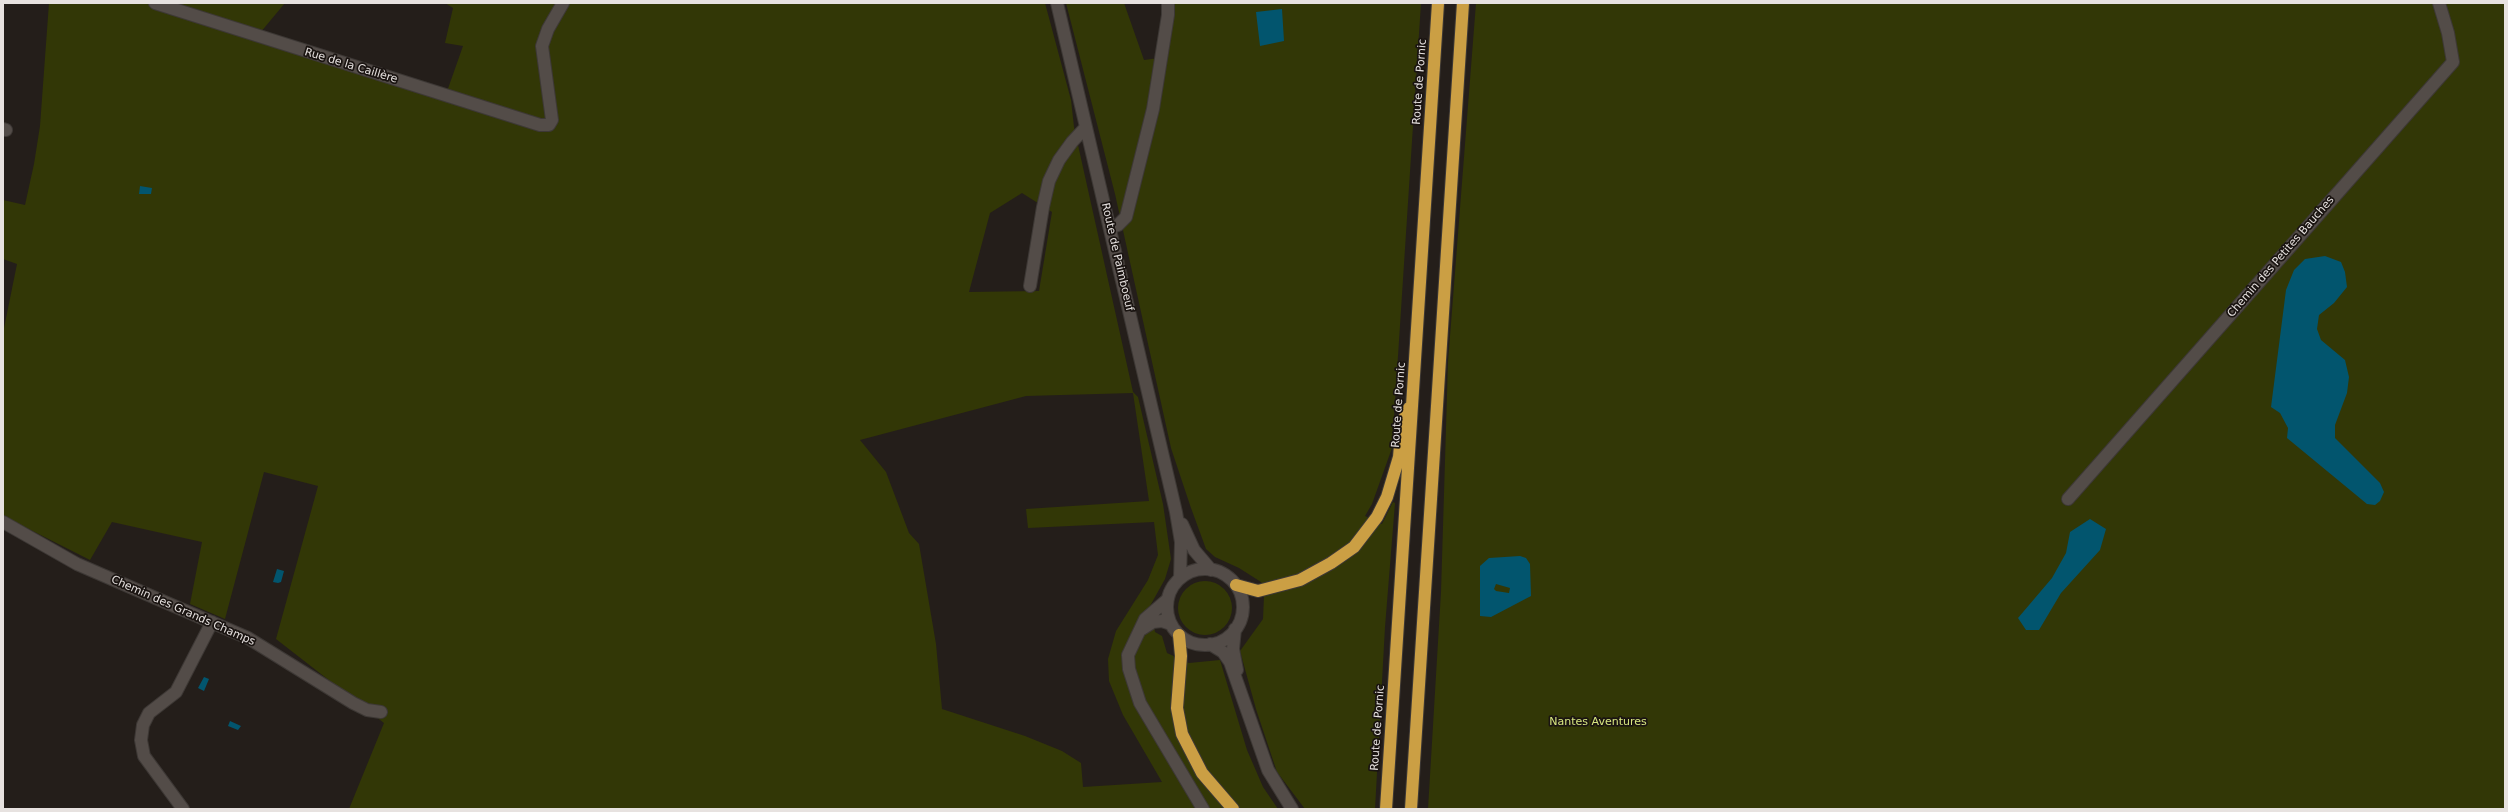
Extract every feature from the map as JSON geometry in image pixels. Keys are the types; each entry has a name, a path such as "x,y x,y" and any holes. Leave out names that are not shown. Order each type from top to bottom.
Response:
{"highway":[{"name":"Route de Pornic","path":"1386,809 1438,3"},
{"path":"1411,809 1463,3"},
{"path":"1236,586 1258,591 1300,580 1331,563 1354,547 1377,517 1387,497 1399,457 1402,422 1412,401"},
{"path":"1179,634 1181,656 1177,708 1182,734 1202,773 1233,809"}],"street":[{"name":"Rue de la Caillère","path":"155,3 540,125 549,125 552,120 552,109 542,46 548,29 563,3"},
{"name":"Route de Paimboeuf","path":"1057,3 1176,512 1181,542 1180,578"},
{"path":"1110,228 1118,226 1126,217 1150,125 1168,15 1168,3"},
{"name":"Chemin des Petites Bauches","path":"2068,499 2453,62 2451,46 2439,3"},
{"path":"1030,286 1043,207 1049,181 1059,160 1072,142 1086,127"},
{"name":"Route de Paimboeuf","path":"1176,512 1194,550 1211,570"},
{"name":"Chemin des Grands Champs","path":"3,522 77,564 248,638 353,703 367,710 381,712"},
{"path":"1235,629 1224,639 1210,644 1194,643 1179,634 1171,624 1167,610 1168,599 1172,589 1180,578 1195,570 1211,570 1225,575 1236,586 1241,599 1242,609 1235,629 1234,649 1239,685"},
{"path":"1168,599 1145,619 1139,631 1128,656 1131,682 1140,703 1203,809"},
{"path":"183,809 144,756 141,740 143,725 149,713 169,699 176,692 212,622"},
{"path":"1139,631 1153,622 1171,624"},
{"path":"1210,644 1223,652 1239,685 1268,770 1292,809"}],"green space":[{"path":"49,3 285,3 260,33 260,43 444,100 463,46 445,43 453,8 445,3 1045,3 1071,100 1074,127 1133,392 1138,397 1163,504 1171,559 1165,579 1150,606 1155,632 1162,636 1167,653 1189,663 1220,660 1247,750 1263,787 1278,809 349,809 384,723 276,639 318,486 264,472 225,619 190,604 202,542 112,522 90,560 3,516 3,333 17,264 3,259 3,200 25,205 40,126","holes":["1022,193 1052,212 1039,291 969,292 990,213","1133,393 1149,501 1026,509 1028,528 1154,522 1158,555 1148,580 1116,631 1108,659 1109,681 1123,715 1162,782 1083,787 1081,763 1062,751 1025,736 942,709 936,644 919,544 909,533 886,472 860,440 1026,396"]},
{"path":"1066,3 1124,3 1144,60 1166,57 1175,3 1421,3 1392,448 1372,504 1365,516 1382,524 1393,502 1395,503 1385,627 1375,809 1305,809 1277,772 1256,709 1240,651 1263,619 1264,596 1261,582 1239,568 1215,557 1206,549 1191,508 1171,448 1115,194"},
{"name":"Nantes Aventures","path":"1476,3 2505,3 2505,809 1428,809 1441,592 1448,362"},
{"path":"1205,581 1215,583 1224,589 1230,598 1232,608 1230,618 1224,627 1215,633 1205,635 1195,633 1186,627 1180,618 1178,608 1180,598 1186,589 1195,583"}],"water":[{"path":"1282,9 1284,41 1260,46 1256,12"},
{"path":"140,186 152,188 151,194 139,194"},
{"path":"2325,256 2341,262 2345,272 2347,287 2334,303 2319,315 2317,329 2321,340 2345,360 2349,377 2347,393 2335,425 2335,438 2380,483 2384,492 2380,501 2375,505 2367,504 2287,438 2288,428 2280,413 2271,407 2286,290 2294,270 2305,259"},
{"path":"2090,519 2106,529 2100,550 2061,593 2039,630 2026,630 2018,618 2052,578 2066,553 2070,532"},
{"path":"1520,556 1526,558 1530,564 1531,596 1491,617 1480,616 1480,566 1489,558","holes":["1496,584 1510,588 1509,593 1496,591 1494,589"]},
{"path":"277,569 284,571 281,582 278,583 273,582"},
{"path":"204,677 209,679 204,691 198,688"},
{"path":"230,721 241,726 238,730 228,726"}]}
